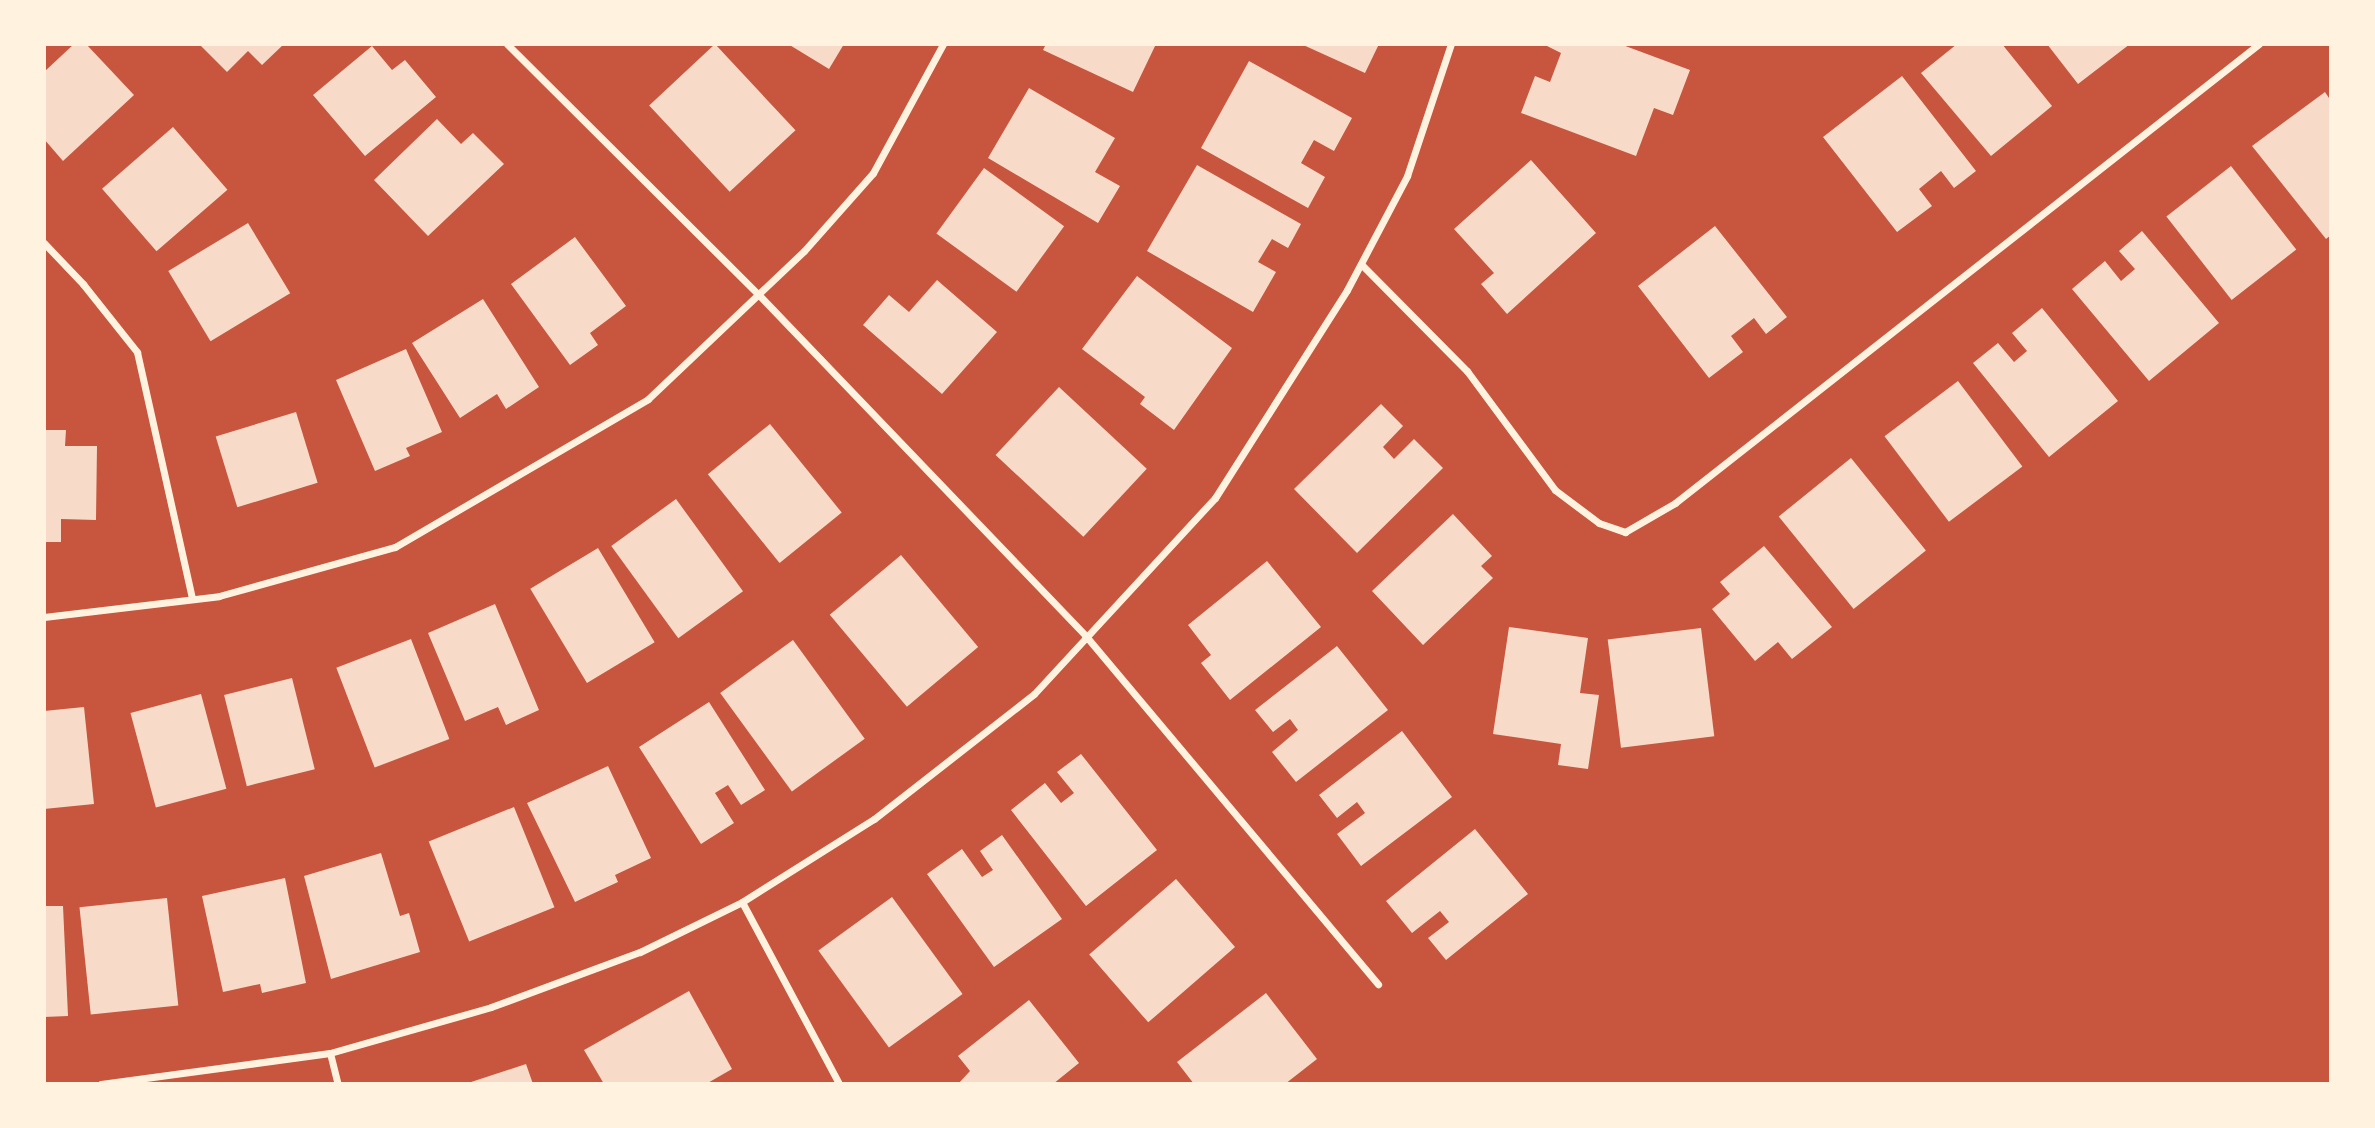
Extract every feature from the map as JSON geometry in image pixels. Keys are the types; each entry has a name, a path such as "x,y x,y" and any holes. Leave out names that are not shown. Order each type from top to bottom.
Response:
{"street":[{"path":"508,44 758,295 1084,635 1377,984"},
{"path":"44,617 192,599 395,547 648,398 758,295 873,173 943,44"},
{"path":"101,1084 330,1053 491,1007 640,952 742,902 874,818 1034,694 1084,635 1215,498 1360,264 1407,176 1451,44"},
{"path":"1360,264 1467,371 1555,490 1599,523 1625,532 1675,503 2259,44"},
{"path":"44,243 83,284 137,352 192,599"},
{"path":"742,902 839,1084"},
{"path":"330,1053 338,1084"}],"building":[{"path":"74,44 86,44 134,95 63,161 44,139 44,72"},
{"path":"199,44 284,44 262,65 248,51 227,72"},
{"path":"715,44 795,130 730,192 649,105"},
{"path":"788,44 844,44 829,69"},
{"path":"1046,44 1156,44 1133,92 1043,50"},
{"path":"1301,44 1379,44 1365,73"},
{"path":"1543,44 1620,44 1690,70 1673,115 1654,108 1636,156 1521,113 1535,76 1550,82 1561,53"},
{"path":"1957,44 2002,44 2052,106 1991,156 1921,73"},
{"path":"2047,44 2130,44 2078,84"},
{"path":"372,46 392,70 405,60 436,97 365,156 313,95"},
{"path":"1249,61 1352,118 1334,151 1314,140 1301,163 1325,177 1308,208 1201,148"},
{"path":"1902,76 1976,171 1954,188 1941,171 1919,189 1932,206 1897,232 1823,137"},
{"path":"1029,88 1115,138 1095,172 1120,186 1098,223 988,158"},
{"path":"2325,92 2331,101 2331,235 2326,239 2252,146"},
{"path":"437,119 461,144 473,133 504,164 428,236 374,180"},
{"path":"173,127 227,190 157,251 102,189"},
{"path":"1531,160 1596,233 1507,314 1481,284 1494,273 1454,229"},
{"path":"1197,165 1301,224 1288,248 1272,239 1258,262 1276,272 1253,312 1147,251"},
{"path":"2231,166 2296,250 2232,300 2166,216"},
{"path":"984,168 1064,226 1016,292 936,234"},
{"path":"248,223 290,293 211,341 168,271"},
{"path":"1715,226 1787,317 1766,334 1754,318 1731,336 1743,352 1709,378 1638,286"},
{"path":"2142,231 2219,323 2149,381 2072,289 2105,261 2121,281 2135,269 2119,251"},
{"path":"575,237 626,306 590,333 598,345 570,365 511,284"},
{"path":"1137,276 1232,348 1174,430 1140,404 1145,397 1082,349"},
{"path":"937,280 997,332 942,394 863,325 889,295 909,312"},
{"path":"483,299 539,387 506,409 497,394 460,418 412,343"},
{"path":"2042,308 2118,401 2049,457 1973,363 1998,343 2014,362 2027,351 2012,333"},
{"path":"406,349 442,432 406,448 410,456 375,471 336,380"},
{"path":"1958,381 2022,466 1949,522 1885,436"},
{"path":"1059,387 1147,469 1083,537 996,455"},
{"path":"1381,404 1403,426 1383,447 1394,459 1414,439 1443,468 1357,553 1294,489"},
{"path":"296,412 318,483 237,507 216,437"},
{"path":"770,424 842,513 780,563 708,474"},
{"path":"44,430 66,430 65,446 97,446 96,520 61,519 61,542 44,542"},
{"path":"1851,458 1926,550 1854,609 1779,517"},
{"path":"676,499 743,591 678,638 611,546"},
{"path":"1453,514 1492,556 1481,566 1493,578 1423,645 1372,591"},
{"path":"1764,546 1832,627 1792,659 1778,642 1755,661 1712,609 1730,594 1720,582"},
{"path":"598,548 655,642 587,683 530,589"},
{"path":"901,555 978,647 907,707 830,615"},
{"path":"1267,561 1321,627 1230,700 1201,663 1211,655 1188,625"},
{"path":"495,604 539,710 506,725 498,707 465,721 428,633"},
{"path":"1509,627 1588,638 1580,693 1599,695 1588,769 1558,765 1561,744 1493,734"},
{"path":"1701,628 1714,736 1621,748 1608,639"},
{"path":"411,639 449,739 375,768 336,668"},
{"path":"793,640 865,739 792,792 720,693"},
{"path":"1337,646 1388,710 1296,782 1272,752 1298,730 1290,719 1273,732 1255,710"},
{"path":"292,678 315,769 247,786 224,695"},
{"path":"201,694 226,789 156,808 130,713"},
{"path":"709,702 765,790 741,805 728,785 715,793 734,823 701,844 639,747"},
{"path":"84,707 94,804 44,809 44,711"},
{"path":"1402,731 1452,797 1361,866 1337,834 1365,813 1357,802 1337,818 1319,795"},
{"path":"1081,754 1157,850 1086,906 1011,810 1045,783 1061,803 1074,793 1057,772"},
{"path":"608,766 651,858 615,875 618,882 575,902 527,803"},
{"path":"514,807 554,907 469,942 429,841"},
{"path":"1475,829 1528,894 1446,960 1428,938 1449,922 1440,911 1412,933 1386,901"},
{"path":"1002,835 1062,919 994,967 927,874 962,849 982,877 993,870 980,851"},
{"path":"381,853 400,916 409,913 420,952 331,979 304,876"},
{"path":"285,878 306,983 262,993 260,984 223,992 202,896"},
{"path":"1176,879 1235,947 1148,1022 1089,954"},
{"path":"892,897 963,994 889,1048 818,950"},
{"path":"167,898 178,1005 91,1015 79,907"},
{"path":"44,906 63,906 68,1016 44,1017"},
{"path":"689,991 732,1069 706,1084 604,1084 584,1050"},
{"path":"1266,993 1317,1059 1285,1084 1194,1084 1177,1062"},
{"path":"1029,1000 1079,1063 1053,1084 958,1084 970,1071 958,1056"},
{"path":"526,1064 533,1084 465,1084"}]}
